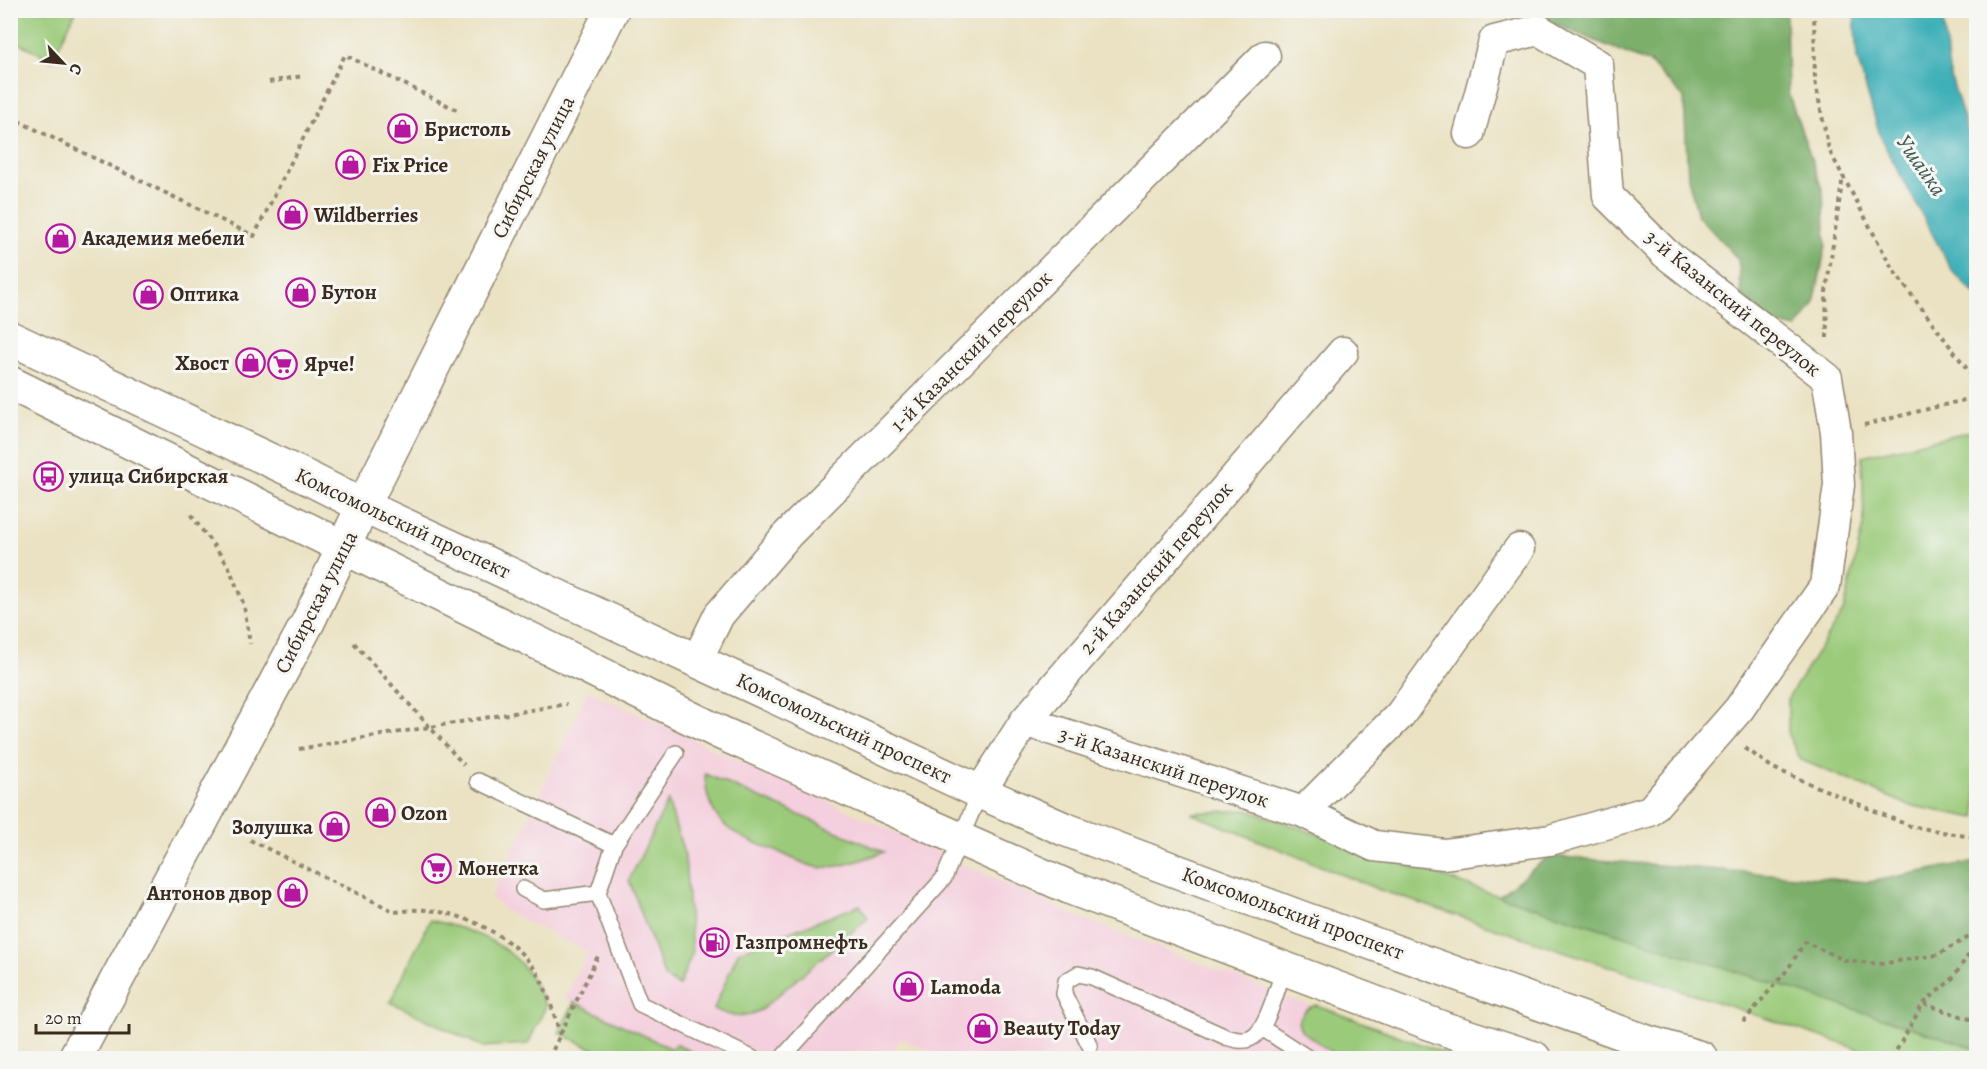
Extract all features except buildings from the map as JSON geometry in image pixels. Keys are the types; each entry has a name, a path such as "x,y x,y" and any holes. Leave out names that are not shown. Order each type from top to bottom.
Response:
{"main road":[{"name":"Сибирская улица","path":"79,1057 308,622 363,506 612,10"},
{"name":"Комсомольский проспект","path":"10,338 363,506 980,792 1064,828 1302,918 1647,1042 1701,1059"},
{"path":"10,383 721,733 1071,888 1445,1029 1534,1059"}],"street":[{"name":"3-й Казанский переулок","path":"1024,722 1303,812 1374,846 1444,854 1550,840 1650,812 1739,709 1825,585 1839,485 1836,432 1827,378 1665,252 1608,196 1598,65 1539,30 1494,41 1468,134"},
{"name":"1-й Казанский переулок","path":"697,660 719,615 788,534 1265,56"},
{"name":"2-й Казанский переулок","path":"980,792 1024,722 1343,352"},
{"path":"1303,812 1400,715 1519,549"}],"lane":[{"path":"675,753 614,845 598,893 640,1004 752,1059"},
{"path":"478,781 614,845"},
{"path":"782,1059 944,878 980,792"},
{"path":"523,889 544,900 598,893"},
{"path":"1090,1046 1064,994 1066,981 1078,974 1092,977 1226,1037 1238,1040 1251,1039 1263,1028 1284,968"},
{"path":"1263,1028 1308,1059"}],"path":[{"path":"1814,10 1815,81 1829,150 1893,270 1977,381"},
{"path":"10,117 254,236 345,55 459,111"},
{"path":"269,82 303,76"},
{"path":"1827,378 1826,292 1843,175"},
{"path":"1836,432 1977,397"},
{"path":"191,515 228,565 244,606 250,644"},
{"path":"354,643 478,781"},
{"path":"299,749 567,704"},
{"path":"1720,731 1773,768 1910,826 1977,838"},
{"path":"250,840 395,912 430,910 454,915 509,942 536,972 549,998 560,1035"},
{"path":"1743,1022 1788,969 1805,942 1844,960 1880,964 1937,955 1977,933"},
{"path":"1892,1059 1923,1004 1953,979 1977,944"},
{"path":"549,1059 583,988"},
{"path":"1923,1004 1977,1021"}],"shaded area":[{"path":"588,691 1076,916 1371,1029 1357,1058 944,1058 900,1038 890,1058 875,1058 857,1050 852,1058 705,1058 675,1044 673,1050 565,998 588,951 501,909 502,905 490,899"}],"green space":[{"path":"10,11 76,11 52,60 11,39"},
{"path":"1522,11 1787,11 1788,93 1823,192 1826,245 1814,304 1797,328 1772,323 1742,296 1738,259 1698,216 1688,178 1684,98 1650,63"},
{"path":"1975,430 1976,818 1908,805 1801,760 1788,735 1788,698 1844,610 1864,521 1862,456"},
{"path":"705,774 884,852 841,865 816,867 751,841 738,835 718,818 711,806"},
{"path":"668,801 685,857 692,954 679,986 665,978 629,880"},
{"path":"1247,810 1499,896 1976,1048 1976,1058 1885,1058 1380,890 1190,813"},
{"path":"1549,856 1869,882 1976,861 1976,1048 1499,896"},
{"path":"860,905 868,918 762,1009 749,1015 738,1016 714,1009 738,952"},
{"path":"430,920 480,935 503,948 522,965 546,1006 528,1044 483,1047 390,1002"},
{"path":"574,1002 672,1049 675,1044 705,1058 612,1058 559,1033"},
{"path":"1316,1005 1458,1058 1339,1058 1301,1030 1298,1022 1307,1009"}],"water":[{"name":"Ушайка","path":"1854,11 1942,11 1949,71 1970,139 1976,146 1976,295 1953,272 1881,139 1857,58"}],"place":[{"name":"Бристоль","path":"403,129"},
{"name":"Fix Price","path":"351,165"},
{"name":"Wildberries","path":"293,215"},
{"name":"Академия мебели","path":"61,238"},
{"name":"Бутон","path":"300,292"},
{"name":"Оптика","path":"149,294"},
{"name":"Хвост","path":"250,363"},
{"name":"Ярче!","path":"283,364"},
{"name":"улица Сибирская","path":"48,476"},
{"name":"Ozon","path":"380,813"},
{"name":"Золушка","path":"334,827"},
{"name":"Монетка","path":"437,868"},
{"name":"Антонов двор","path":"293,893"},
{"name":"Газпромнефть","path":"714,942"},
{"name":"Lamoda","path":"909,987"},
{"name":"Beauty Today","path":"982,1028"}]}
